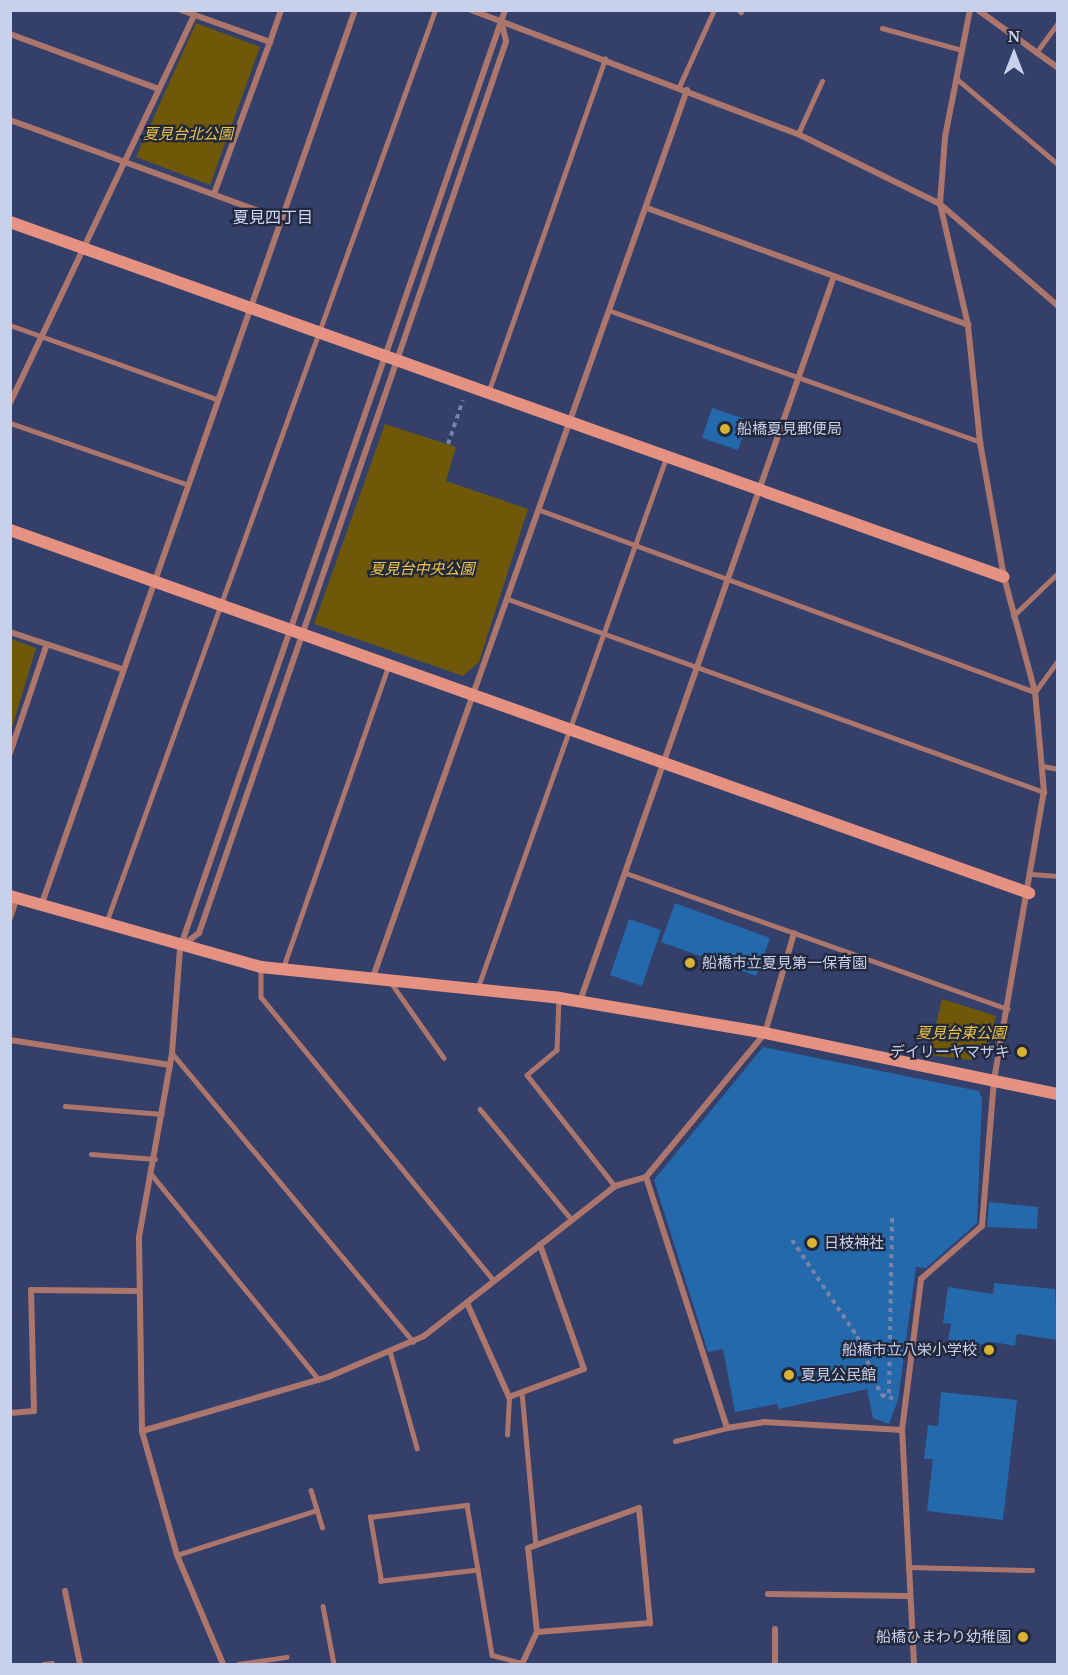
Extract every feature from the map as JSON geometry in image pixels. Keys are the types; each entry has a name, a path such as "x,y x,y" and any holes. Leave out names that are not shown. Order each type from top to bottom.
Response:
{"street":[{"path":"181,10 270,42"},
{"path":"214,194 281,10"},
{"path":"41,906 152,580 355,10"},
{"path":"471,10 798,134 940,204 1058,306"},
{"path":"223,1665 177,1555 142,1431 138,1292 139,1237 155,1159 172,1053 180,948 392,362 505,10"},
{"path":"915,1665 907,1567 902,1430 921,1279 982,1226 994,1080 1029,893 1044,792 1035,692 1004,577 980,442 968,325 940,204 957,80 970,10"},
{"path":"978,10 1058,68"},
{"path":"10,403 194,15"},
{"path":"180,948 199,933 294,632 506,41 501,20"},
{"path":"10,34 159,88"},
{"path":"373,977 611,311 687,90"},
{"path":"10,120 281,219"},
{"path":"647,208 968,325"},
{"path":"10,222 392,362 1004,577"},
{"path":"579,1002 762,492 834,276"},
{"path":"10,530 1029,893"},
{"path":"10,632 122,669"},
{"path":"10,753 47,644"},
{"path":"10,918 14,897 180,948 261,968 373,977 559,998 765,1033 1058,1094"},
{"path":"142,1431 319,1380 413,1341 467,1303 615,1186 646,1177 765,1033 794,933"},
{"path":"10,1040 170,1065"},
{"path":"646,1177 727,1428 764,1422 902,1430"},
{"path":"467,1303 509,1397 584,1369 540,1245"},
{"path":"10,1413 34,1411 31,1290 138,1292"},
{"path":"522,1664 537,1632 528,1548 639,1508 650,1623 537,1632"},
{"path":"65,1591 80,1665"},
{"path":"768,1594 909,1596"},
{"path":"775,1629 775,1665"}],"lane":[{"path":"105,925 435,10"},
{"path":"679,87 714,10"},
{"path":"1036,53 1058,23"},
{"path":"882,28 962,50"},
{"path":"487,395 605,59"},
{"path":"957,80 1058,164"},
{"path":"798,134 822,81"},
{"path":"611,311 980,442"},
{"path":"10,326 217,399"},
{"path":"10,423 186,484"},
{"path":"478,989 666,458"},
{"path":"540,510 635,547 1035,692 1058,660"},
{"path":"1013,616 1058,573"},
{"path":"508,599 1044,792"},
{"path":"282,969 389,664"},
{"path":"1043,766 1058,770"},
{"path":"626,873 1008,1009"},
{"path":"1031,874 1058,876"},
{"path":"261,968 261,997 494,1281"},
{"path":"389,980 444,1058"},
{"path":"559,998 558,1050 527,1076 615,1186"},
{"path":"172,1053 413,1341"},
{"path":"65,1106 162,1114"},
{"path":"480,1109 572,1220"},
{"path":"91,1154 155,1159"},
{"path":"152,1175 319,1380"},
{"path":"390,1351 417,1448"},
{"path":"522,1392 536,1545"},
{"path":"507,1435 509,1397"},
{"path":"675,1441 727,1428"},
{"path":"311,1490 322,1527"},
{"path":"478,1570 381,1581 370,1517 467,1505 478,1570 492,1655 522,1664"},
{"path":"177,1555 317,1510"},
{"path":"907,1567 1032,1570"},
{"path":"322,1606 334,1665"},
{"path":"238,1665 286,1656"},
{"path":"43,1665 52,1664"}],"path":[{"path":"448,444 467,388"},
{"path":"889,1397 892,1218"},
{"path":"792,1240 857,1336 880,1395 906,1402"}],"green space":[{"name":"夏見台北公園","path":"196,23 260,47 210,185 136,157"},
{"name":"夏見台中央公園","path":"385,424 456,447 446,481 528,509 479,662 463,676 314,624"},
{"path":"10,639 36,648 11,731"},
{"name":"夏見台東公園","path":"942,999 996,1016 989,1042 971,1060 929,1055"}],"building":[{"path":"712,408 748,420 738,450 702,438"},
{"path":"675,903 770,938 756,976 661,942"},
{"path":"629,919 661,930 642,986 610,975"},
{"name":"日枝神社","path":"763,1047 979,1091 982,1099 977,1223 926,1268 916,1267 898,1400 889,1424 873,1418 867,1389 779,1409 777,1404 735,1412 723,1349 708,1352 654,1180"},
{"path":"989,1202 1038,1207 1037,1229 987,1227"},
{"path":"994,1283 1055,1289 1058,1340 1017,1334 1015,1346 993,1342 992,1346 948,1340 951,1324 943,1323 948,1287 993,1294"},
{"path":"941,1392 1017,1400 1003,1520 927,1511 933,1459 924,1459 928,1425 938,1426"}],"place":[{"name":"船橋夏見郵便局","path":"725,429"},
{"name":"船橋市立夏見第一保育園","path":"690,963"},
{"name":"デイリーヤマザキ","path":"1022,1052"},
{"name":"日枝神社","path":"812,1243"},
{"name":"船橋市立八栄小学校","path":"989,1350"},
{"name":"夏見公民館","path":"789,1375"},
{"name":"船橋ひまわり幼稚園","path":"1023,1637"}],"district":[{"name":"夏見四丁目","path":"273,217"}]}
